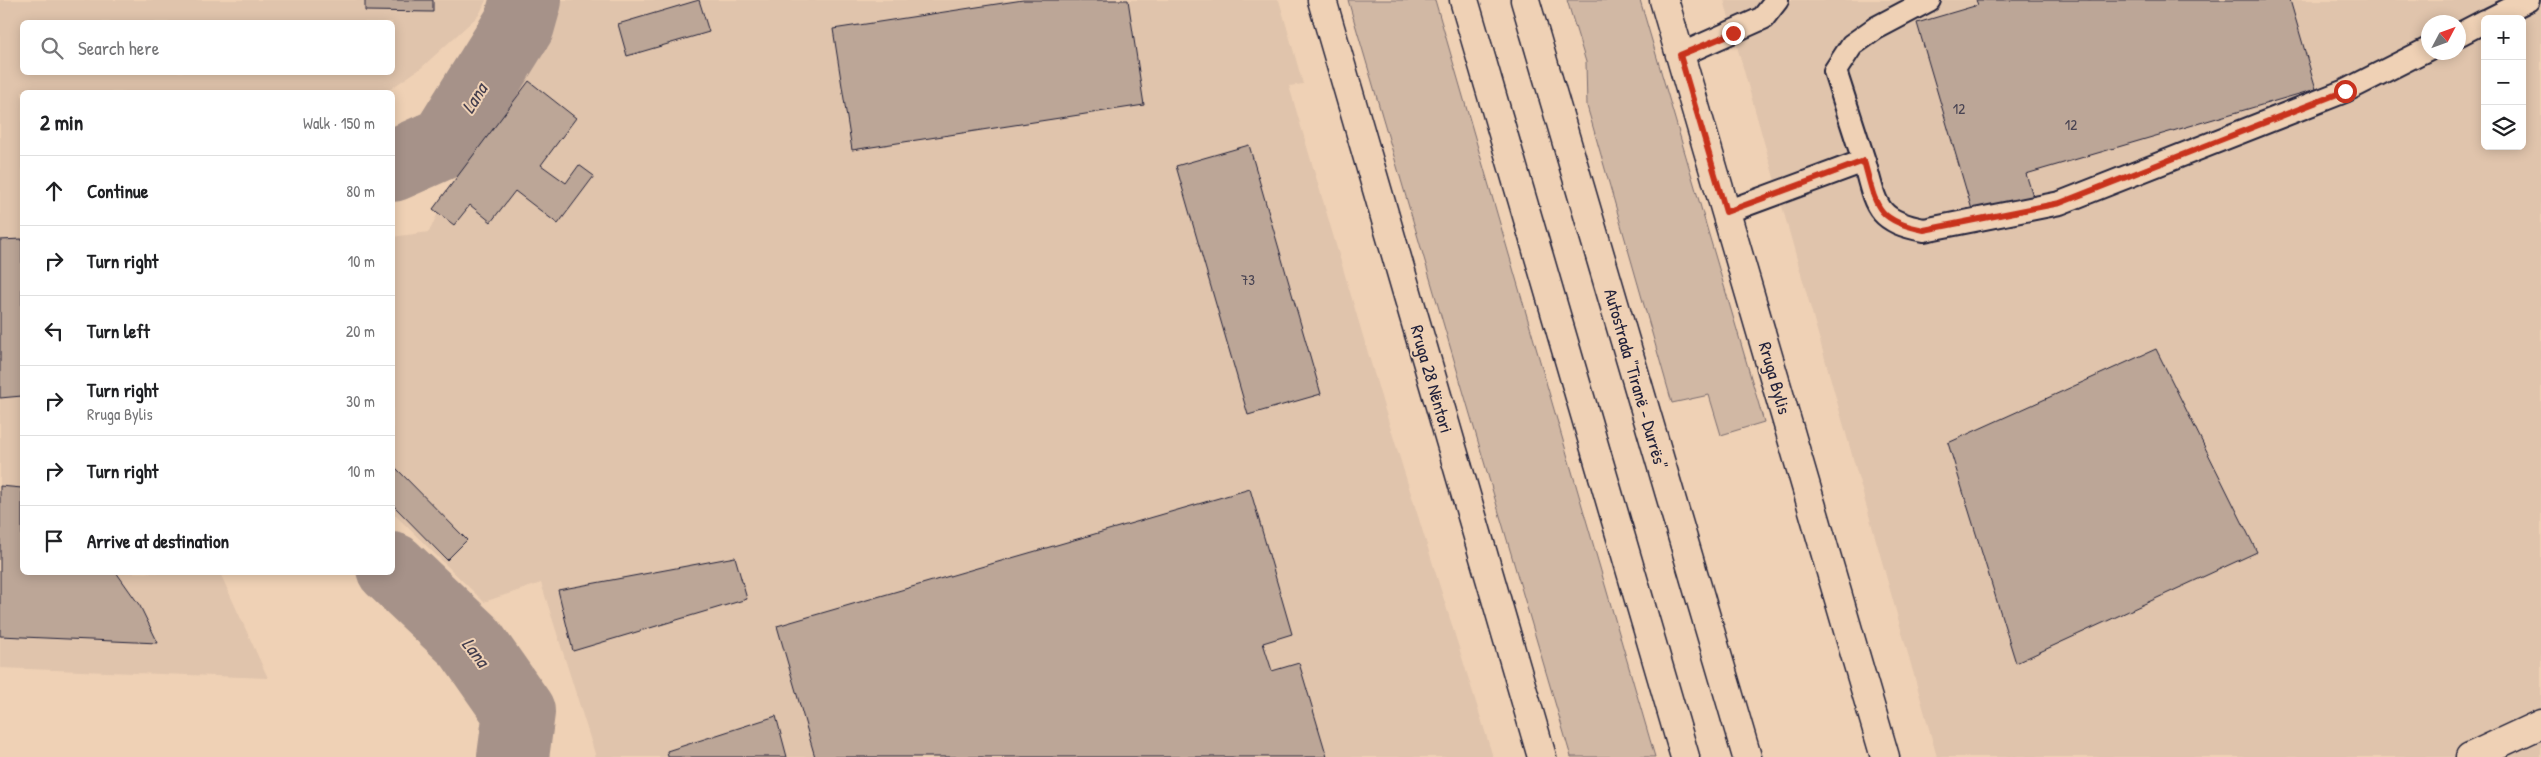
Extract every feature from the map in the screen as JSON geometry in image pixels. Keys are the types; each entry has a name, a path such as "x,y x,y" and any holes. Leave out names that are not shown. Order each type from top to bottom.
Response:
{"main road":[{"name":"Rruga 28 Nëntori","path":"1322,0 1542,757"},
{"path":"1464,0 1685,757"},
{"name":"Autostrada \"Tiranë - Durrës\"","path":"1525,0 1747,757"},
{"path":"1540,0 1559,115"},
{"name":"Rruga Bylis","path":"1664,0 1885,757"},
{"path":"2470,757 2541,724"}],"lane":[{"path":"1680,55 1763,18 1777,0"},
{"path":"1929,0 1876,28 1852,45 1835,71 1877,206 1889,218 1904,226 1924,230 2060,203 2345,91 2421,53"},
{"path":"2498,15 2528,0"},
{"path":"2466,30 2481,24"},
{"path":"1726,212 1864,161"}],"shaded area":[{"path":"0,0 486,0 479,15 421,68 389,90 20,90 20,575 221,575 268,678 0,668"},
{"path":"553,0 1279,0 1303,84 1289,86 1384,407 1493,757 596,757 541,583 484,602 395,515 395,237 429,232 437,215 528,66 549,15"},
{"path":"1348,0 1435,0 1655,757 1571,757"},
{"path":"1567,0 1640,0 1764,422 1721,435 1709,395 1672,403 1587,106 1586,62"},
{"path":"1724,0 2541,0 2541,757 1937,757"}],"building":[{"path":"365,0 433,0 433,12 365,11"},
{"path":"699,0 709,32 627,56 618,24"},
{"path":"1023,0 1128,0 1144,105 852,150 833,29"},
{"path":"1976,0 2290,0 2316,89 2026,174 2033,196 1973,213 1917,23 1978,5"},
{"path":"529,81 576,118 541,165 566,183 579,165 594,176 558,224 515,191 491,222 470,205 454,225 433,209"},
{"path":"1249,145 1321,394 1248,415 1176,166"},
{"path":"20,239 20,396 0,398 0,240"},
{"path":"2156,349 2257,552 2016,663 1948,443"},
{"path":"395,467 467,540 447,560 395,507"},
{"path":"0,486 20,488 20,575 118,575 140,606 158,643 0,636"},
{"path":"1250,489 1292,634 1263,643 1272,671 1299,663 1327,757 815,757 777,626"},
{"path":"735,557 747,599 573,651 558,590"},
{"path":"776,716 787,757 668,757 667,751"}],"waterway":[{"name":"Lana","path":"395,165 446,142 519,25 526,0"},
{"name":"Lana","path":"395,571 470,642 519,712 513,757"}],"route":[{"path":"1733,33 1680,55 1726,212 1864,161 1877,206 1889,218 1904,226 1924,230 2060,203 2345,91"}]}
